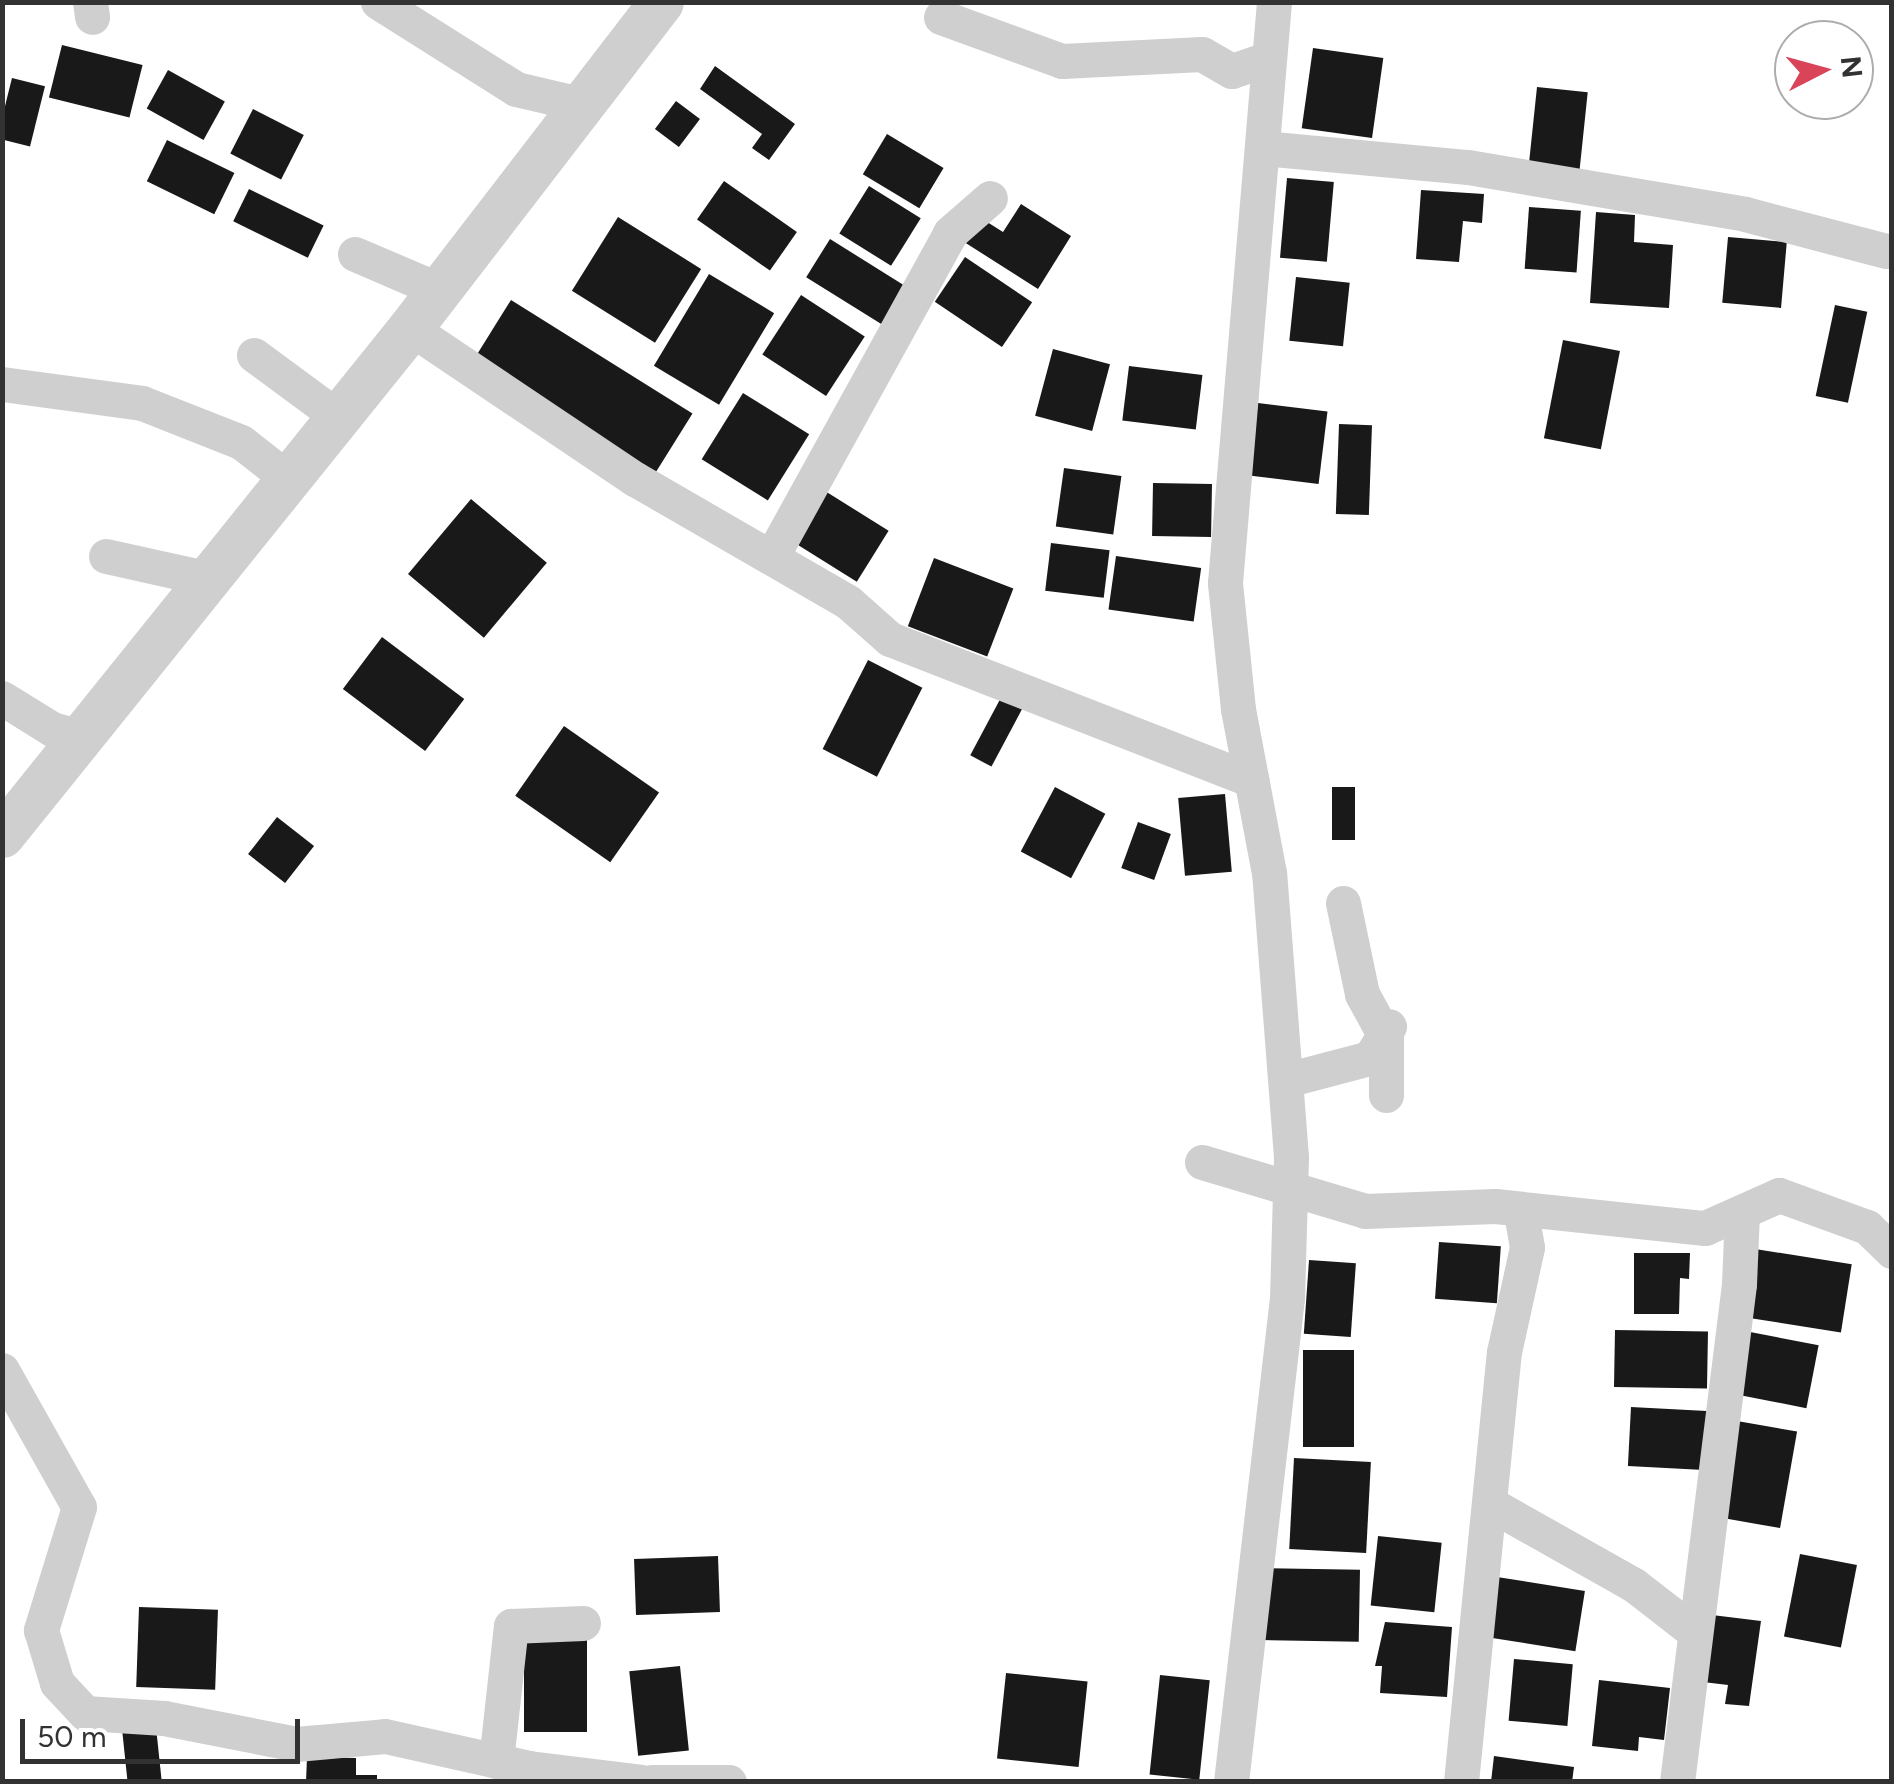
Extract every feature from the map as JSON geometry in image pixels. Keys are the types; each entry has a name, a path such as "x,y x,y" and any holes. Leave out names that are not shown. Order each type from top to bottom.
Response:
{"street":[{"path":"378,2 516,89 584,105"},
{"path":"2,835 77,736 410,328 662,2"},
{"path":"1230,1782 1287,1299 1290,1184 1270,874 1252,780 1225,583 1274,2"},
{"path":"941,16 1062,61 1202,54 1232,71 1270,58"},
{"path":"1262,148 1468,167 1745,214 1886,251"},
{"path":"772,556 950,232 990,198"},
{"path":"355,254 439,290"},
{"path":"410,328 635,479 848,602 890,638 1252,780"},
{"path":"254,355 338,417"},
{"path":"2,384 142,403 227,435 287,478"},
{"path":"106,556 205,578"},
{"path":"2,698 52,729 77,736"},
{"path":"1344,903 1362,994 1390,1024 1386,1095"},
{"path":"1286,1080 1370,1058 1390,1024"},
{"path":"1202,1162 1290,1184 1365,1211 1495,1206 1521,1213 1705,1228 1779,1195 1866,1227 1892,1251"},
{"path":"1677,1782 1691,1628 1739,1284 1742,1212"},
{"path":"1460,1782 1492,1505 1504,1352 1528,1247 1521,1213"},
{"path":"2,1370 79,1507 41,1630 44,1650 72,1703 85,1712 164,1718 296,1744 386,1736 576,1778 641,1782"},
{"path":"1492,1505 1634,1585 1691,1628"},
{"path":"496,1761 511,1626 583,1624"},
{"path":"652,1782 729,1782"}],"building":[{"path":"62,45 143,65 129,117 49,97"},
{"path":"1313,48 1383,58 1372,138 1302,128"},
{"path":"715,66 795,124 769,160 752,148 762,134 700,89"},
{"path":"168,70 225,102 204,140 147,108"},
{"path":"12,78 45,86 30,146 2,139 2,118"},
{"path":"1537,87 1588,92 1580,170 1529,165"},
{"path":"676,101 700,119 679,147 655,129"},
{"path":"253,109 304,135 281,179 230,154"},
{"path":"887,134 944,168 919,208 863,174"},
{"path":"167,140 234,173 214,214 147,181"},
{"path":"1287,178 1334,182 1327,262 1280,258"},
{"path":"724,181 797,232 770,271 697,220"},
{"path":"869,186 921,218 891,266 839,233"},
{"path":"249,189 324,225 308,258 233,221"},
{"path":"1421,190 1484,194 1482,223 1463,221 1459,262 1416,259"},
{"path":"1021,204 1071,236 1038,289 961,240 976,215 1003,232"},
{"path":"1529,207 1581,211 1577,272 1525,269"},
{"path":"1596,212 1635,215 1634,242 1673,245 1669,308 1590,303"},
{"path":"618,217 701,269 655,343 572,291"},
{"path":"1728,237 1787,242 1781,308 1722,303"},
{"path":"830,239 906,287 882,325 806,277"},
{"path":"965,257 1032,302 1002,347 935,302"},
{"path":"709,274 774,313 719,405 654,366"},
{"path":"1296,277 1350,283 1343,346 1289,341"},
{"path":"801,295 865,336 826,396 762,355"},
{"path":"511,300 692,413 653,476 472,363"},
{"path":"1835,305 1867,312 1848,403 1816,396"},
{"path":"1563,340 1620,351 1601,449 1544,438"},
{"path":"1053,349 1110,364 1092,431 1035,416"},
{"path":"1129,366 1202,375 1196,430 1122,421"},
{"path":"743,393 809,434 768,500 702,459"},
{"path":"1258,403 1327,412 1319,484 1249,475"},
{"path":"1339,424 1372,425 1369,515 1336,514"},
{"path":"1064,468 1121,476 1113,534 1056,526"},
{"path":"1153,483 1212,484 1211,537 1152,536"},
{"path":"825,491 889,531 857,582 793,542"},
{"path":"471,499 547,563 484,638 408,574"},
{"path":"1051,543 1110,550 1104,598 1045,591"},
{"path":"1116,556 1201,568 1194,621 1108,609"},
{"path":"934,558 1013,588 987,657 908,626"},
{"path":"382,637 464,699 425,751 343,689"},
{"path":"868,660 922,688 877,777 823,749"},
{"path":"1005,690 1026,701 991,767 970,755"},
{"path":"564,726 659,793 610,862 515,796"},
{"path":"1055,787 1105,814 1071,878 1021,851"},
{"path":"1332,787 1355,787 1355,840 1332,840"},
{"path":"1225,794 1232,872 1185,876 1178,798"},
{"path":"277,817 314,846 285,883 248,854"},
{"path":"1138,822 1171,834 1154,880 1121,868"},
{"path":"1439,1242 1501,1246 1497,1303 1435,1299"},
{"path":"1749,1248 1852,1264 1841,1332 1738,1316"},
{"path":"1634,1253 1690,1253 1689,1279 1680,1278 1679,1314 1634,1314"},
{"path":"1309,1260 1356,1263 1351,1337 1304,1334"},
{"path":"1615,1330 1708,1332 1707,1389 1614,1387"},
{"path":"1745,1331 1819,1345 1806,1408 1733,1394"},
{"path":"1303,1350 1354,1350 1354,1447 1303,1447"},
{"path":"1631,1407 1707,1411 1704,1470 1628,1466"},
{"path":"1737,1421 1797,1432 1780,1528 1720,1518"},
{"path":"1294,1458 1371,1462 1366,1553 1289,1549"},
{"path":"1378,1536 1442,1543 1434,1612 1371,1606"},
{"path":"1800,1554 1857,1565 1841,1648 1784,1636"},
{"path":"718,1556 720,1612 636,1615 634,1559"},
{"path":"1262,1568 1360,1570 1359,1642 1261,1640"},
{"path":"1497,1577 1585,1591 1575,1651 1487,1637"},
{"path":"139,1607 218,1610 215,1690 136,1687"},
{"path":"1712,1615 1761,1621 1749,1706 1725,1704 1728,1685 1703,1682"},
{"path":"1385,1622 1452,1627 1447,1697 1380,1693 1382,1666 1375,1666"},
{"path":"524,1633 587,1633 587,1732 524,1732"},
{"path":"1514,1659 1573,1664 1567,1726 1509,1721"},
{"path":"680,1666 689,1751 638,1756 629,1671"},
{"path":"1006,1673 1088,1682 1079,1767 997,1759"},
{"path":"1160,1675 1210,1680 1199,1780 1150,1774"},
{"path":"1599,1680 1670,1688 1664,1740 1639,1737 1638,1751 1592,1746"},
{"path":"156,1727 162,1782 128,1782 122,1731"},
{"path":"1494,1756 1574,1767 1572,1782 1491,1782"},
{"path":"307,1757 356,1758 356,1775 377,1775 377,1782 306,1782"}]}
